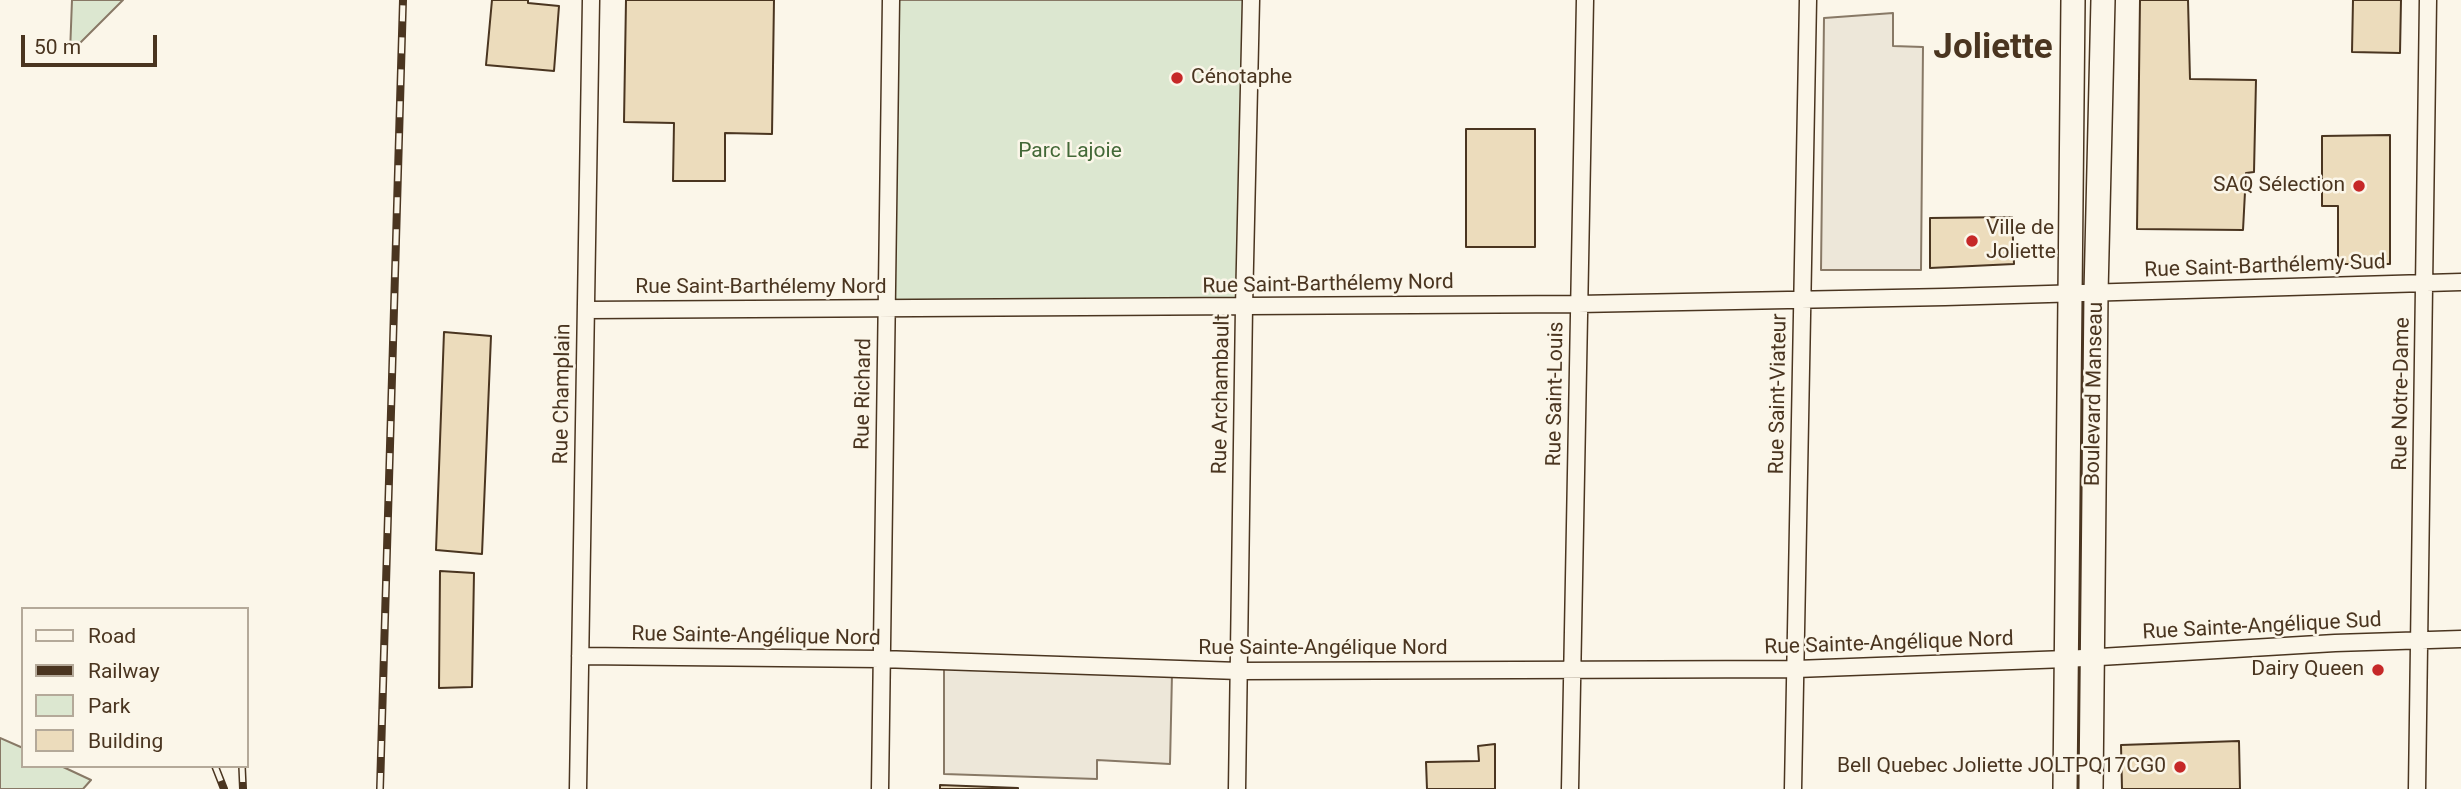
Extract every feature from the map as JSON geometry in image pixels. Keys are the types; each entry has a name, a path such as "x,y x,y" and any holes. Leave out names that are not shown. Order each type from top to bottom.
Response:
{"main road":[{"name":"Boulevard Manseau","path":"2065,789 2074,0"},
{"name":"Boulevard Manseau","path":"2091,789 2096,293 2103,0"}],"street":[{"name":"Rue Champlain","path":"578,789 591,0"},
{"name":"Rue Richard","path":"880,789 891,0"},
{"name":"Rue Archambault","path":"1237,789 1251,0"},
{"name":"Rue Saint-Louis","path":"1570,789 1585,0"},
{"name":"Rue Saint-Viateur","path":"1793,789 1808,0"},
{"name":"Rue Notre-Dame","path":"2417,789 2428,0"},
{"name":"Rue Saint-Barthélemy Sud","path":"2070,294 2461,282"},
{"name":"Rue Saint-Barthélemy Nord","path":"586,310 1578,304 2070,294"},
{"name":"Rue Sainte-Angélique Sud","path":"2066,659 2419,639 2461,639"},
{"name":"Rue Sainte-Angélique Nord","path":"580,656 881,659 1239,671 1796,669 2066,659"}],"green space":[{"path":"72,0 123,0 70,53"},
{"name":"Parc Lajoie","path":"891,0 1257,0 1244,307 887,308"},
{"path":"0,738 21,747 21,768 65,768 91,780 83,789 0,789"}],"shaded area":[{"path":"1893,13 1893,46 1923,47 1921,270 1821,270 1824,18"},
{"path":"944,666 1172,674 1170,764 1097,760 1097,779 944,774"}],"building":[{"path":"492,0 528,0 528,3 559,6 554,71 486,65"},
{"path":"626,0 774,0 772,134 725,133 725,181 673,181 674,123 624,122"},
{"path":"2140,0 2188,0 2190,79 2256,80 2254,172 2246,173 2243,230 2137,229"},
{"path":"2353,0 2401,0 2400,53 2352,52"},
{"path":"1466,129 1535,129 1535,247 1466,247"},
{"path":"2390,135 2390,264 2338,264 2338,206 2322,206 2322,136"},
{"name":"Ville de Joliette","path":"2012,217 2014,264 1930,268 1930,218"},
{"path":"444,332 491,336 482,554 436,550"},
{"path":"440,571 474,573 472,687 439,688"},
{"name":"Bell Quebec Joliette JOLTPQ17CG0","path":"2239,741 2240,789 2122,789 2121,745"},
{"path":"1495,744 1495,789 1427,789 1426,762 1479,761 1478,746"},
{"path":"940,785 1018,788 1018,789 940,789"}],"railway":[{"path":"380,789 403,0"},
{"path":"216,768 224,789"},
{"path":"242,768 243,789"}],"place":[{"name":"Cénotaphe","path":"1177,78"},
{"name":"SAQ Sélection","path":"2359,186"},
{"name":"Ville de Joliette","path":"1972,241"},
{"name":"Dairy Queen","path":"2378,670"},
{"name":"Bell Quebec Joliette JOLTPQ17CG0","path":"2180,767"}],"district":[{"name":"Joliette","path":"1993,49"}]}
